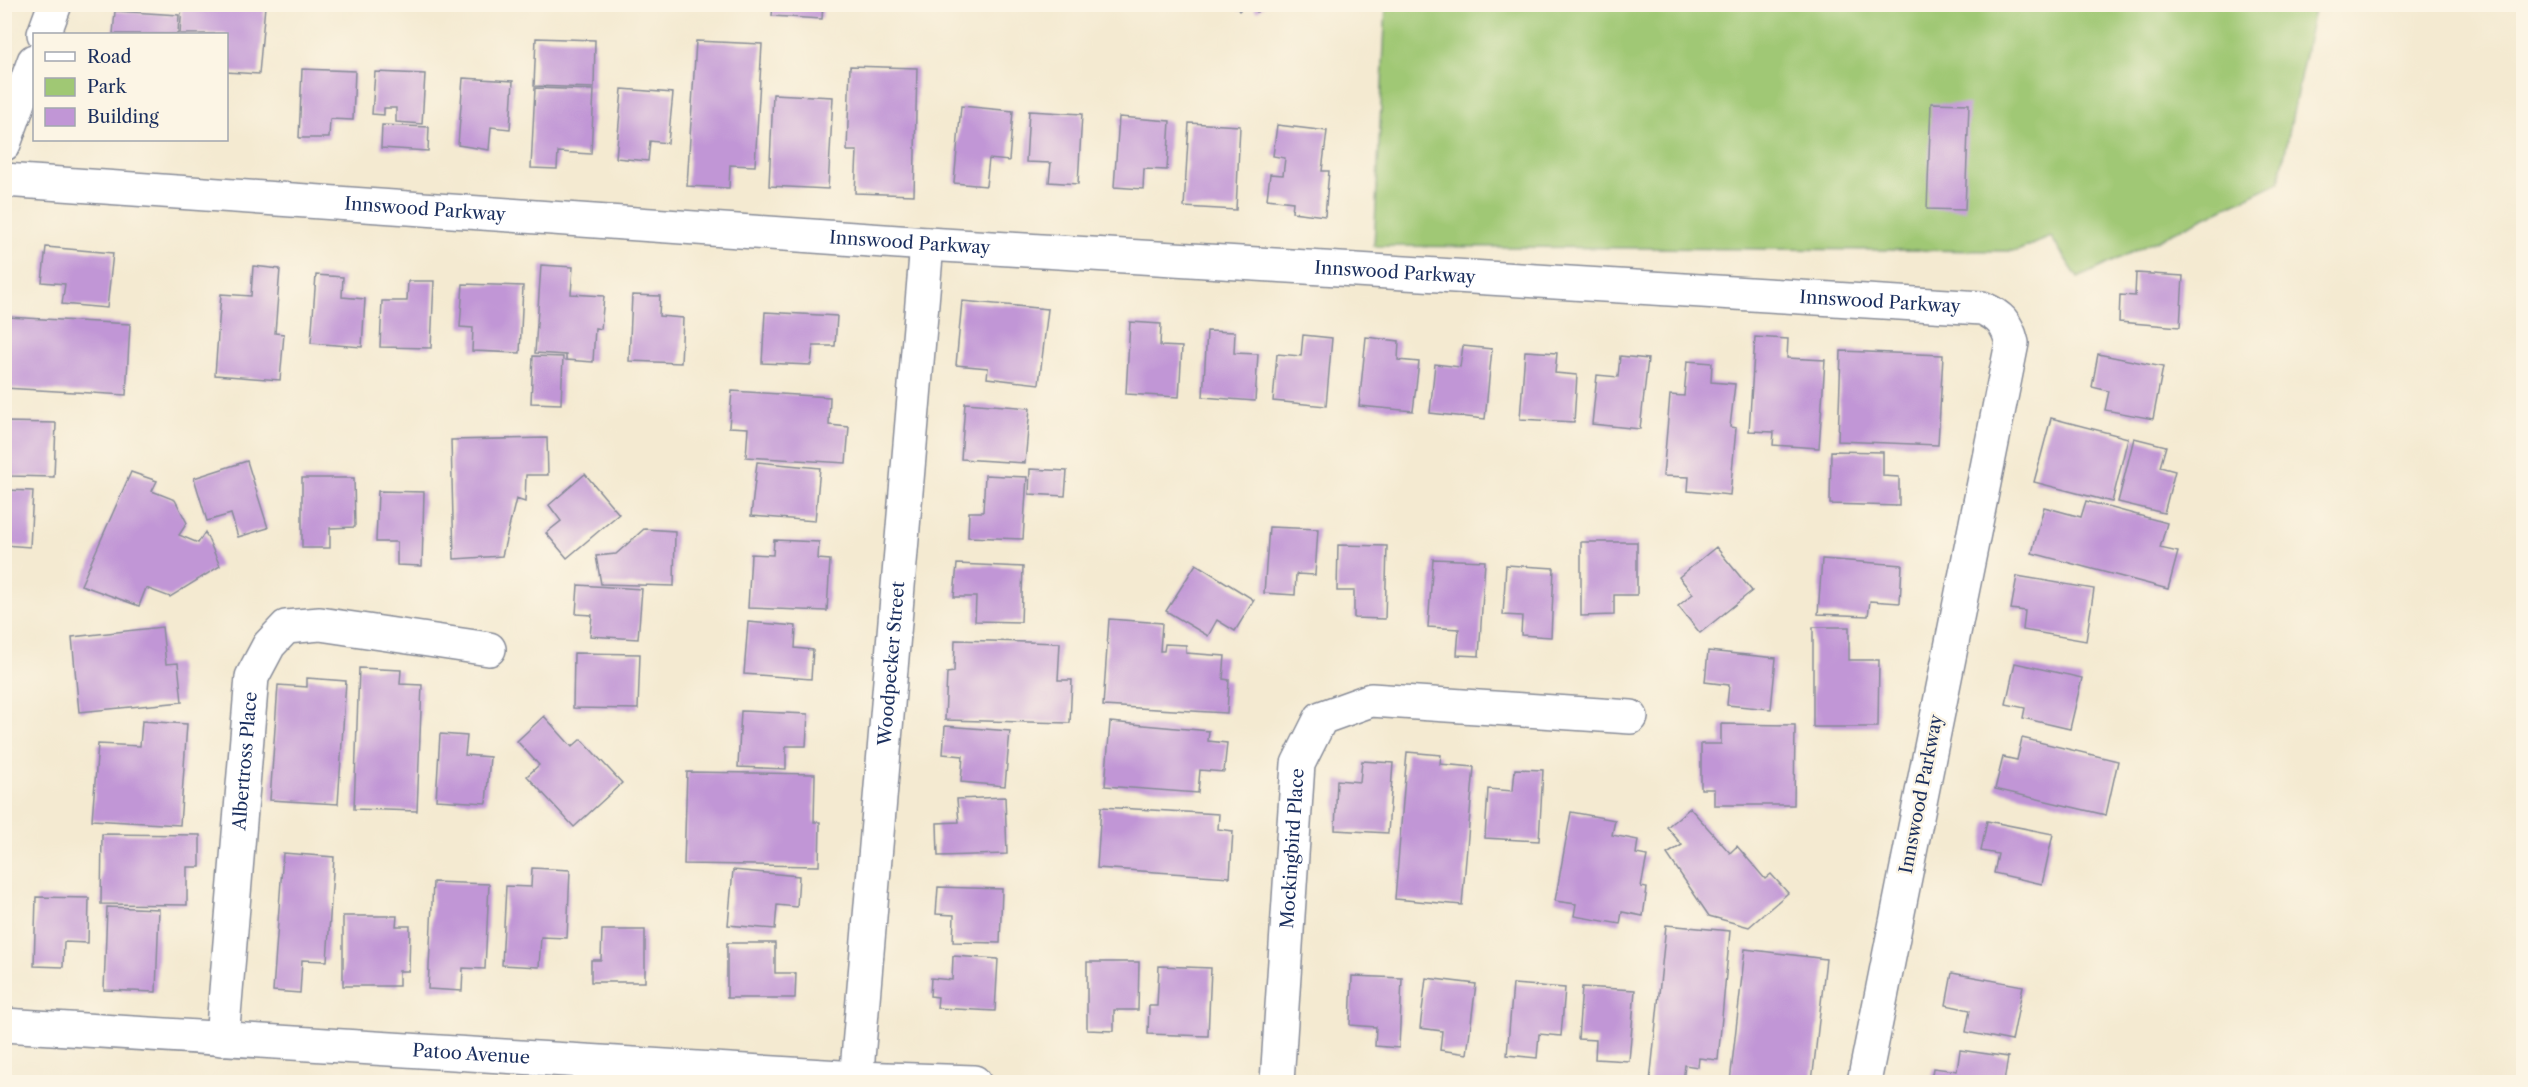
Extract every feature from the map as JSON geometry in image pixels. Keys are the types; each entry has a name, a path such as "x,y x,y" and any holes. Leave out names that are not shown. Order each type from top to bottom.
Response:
{"street":[{"path":"44,33 55,4"},
{"path":"4,144 33,64"},
{"name":"Innswood Parkway","path":"4,180 927,244 1982,308 2000,316 2008,328 2012,343 1864,1083"},
{"name":"Woodpecker Street","path":"856,1080 927,244"},
{"name":"Albertross Place","path":"222,1040 252,677 269,645 286,627 320,624 489,649"},
{"name":"Mockingbird Place","path":"1277,1083 1298,764 1321,718 1371,700 1631,717"},
{"name":"Patoo Avenue","path":"4,1025 856,1080 974,1083"}],"green space":[{"path":"1386,5 2315,5 2279,182 2078,278 2051,237 2017,251 1374,246"}],"building":[{"path":"182,4 265,6 259,74 228,72 228,33 180,33"},
{"path":"773,4 823,4 822,19 772,16"},
{"path":"1234,4 1247,4 1239,11"},
{"path":"1251,4 1266,4 1257,12"},
{"path":"115,11 179,15 178,33 113,33"},
{"path":"536,38 595,40 594,88 534,86"},
{"path":"696,41 762,44 755,166 730,165 729,188 687,186"},
{"path":"850,66 917,68 914,195 855,193 857,151 847,151"},
{"path":"302,69 355,71 353,120 330,119 329,138 299,138"},
{"path":"375,72 425,74 422,124 396,122 396,108 384,108 384,115 372,114"},
{"path":"463,78 513,81 510,129 491,127 489,150 458,145"},
{"path":"535,88 594,90 591,154 558,152 557,169 531,168"},
{"path":"622,89 673,93 668,143 650,141 648,161 616,158"},
{"path":"773,94 833,97 828,189 769,186"},
{"path":"1931,103 1969,104 1965,210 1927,209"},
{"path":"961,106 1013,111 1009,161 989,159 986,186 954,183"},
{"path":"1029,111 1082,114 1078,184 1049,182 1051,163 1026,162"},
{"path":"1119,117 1170,121 1167,170 1144,169 1143,189 1114,187"},
{"path":"1189,123 1240,126 1236,210 1184,207"},
{"path":"382,125 429,127 428,151 381,148"},
{"path":"1277,125 1327,131 1322,171 1329,171 1325,216 1292,212 1293,202 1267,199 1270,174 1283,175 1285,158 1273,156"},
{"path":"46,247 113,253 107,308 62,304 65,284 42,282"},
{"path":"541,265 573,267 571,294 604,296 601,329 595,328 593,362 566,360 566,355 535,353"},
{"path":"253,266 280,269 275,333 284,334 280,380 215,375 221,294 251,296"},
{"path":"2136,273 2183,276 2180,327 2119,322 2120,295 2135,296"},
{"path":"316,275 343,277 342,297 365,299 362,347 311,343"},
{"path":"408,281 434,281 431,348 380,347 382,301 407,301"},
{"path":"463,284 523,286 520,353 472,351 473,328 460,327"},
{"path":"632,295 660,296 659,316 683,318 681,363 629,361"},
{"path":"962,301 1048,309 1039,384 987,378 988,368 956,365"},
{"path":"765,312 837,316 835,346 813,346 811,365 762,363"},
{"path":"8,317 130,324 126,395 4,388"},
{"path":"1130,322 1161,324 1160,346 1182,347 1179,397 1126,394"},
{"path":"1207,331 1235,332 1234,353 1258,354 1255,401 1203,397"},
{"path":"1303,335 1332,338 1326,406 1273,401 1277,354 1301,356"},
{"path":"1366,337 1399,341 1398,360 1419,362 1413,411 1359,406"},
{"path":"1755,337 1788,339 1787,358 1825,360 1819,448 1773,445 1774,432 1749,431"},
{"path":"1463,346 1492,349 1485,419 1430,413 1435,364 1460,367"},
{"path":"1525,351 1557,353 1555,373 1577,375 1574,422 1520,419"},
{"path":"1841,351 1943,355 1938,445 1838,441"},
{"path":"2098,354 2163,367 2153,419 2105,410 2109,391 2092,387"},
{"path":"533,356 563,357 561,404 531,403"},
{"path":"1620,356 1648,359 1640,429 1592,424 1597,375 1618,377"},
{"path":"1687,361 1712,363 1711,382 1735,384 1730,427 1736,428 1730,495 1688,491 1689,477 1663,476 1670,395 1684,396"},
{"path":"732,391 830,397 829,425 849,427 846,463 746,457 748,428 729,427"},
{"path":"965,403 1030,408 1025,463 961,459"},
{"path":"2051,418 2128,438 2112,502 2034,482"},
{"path":"4,422 56,423 54,477 9,476 9,452 4,452"},
{"path":"547,438 548,475 526,475 525,502 516,499 502,556 454,559 451,440"},
{"path":"2134,438 2166,446 2160,467 2175,471 2164,513 2118,502"},
{"path":"1831,451 1883,452 1883,476 1899,477 1899,506 1830,504"},
{"path":"247,461 268,528 238,537 231,514 207,521 194,478"},
{"path":"757,462 820,468 815,521 751,516"},
{"path":"1030,469 1067,471 1065,496 1029,494"},
{"path":"131,472 157,481 152,491 175,500 187,523 179,535 198,543 205,532 220,566 170,597 146,588 139,606 81,585"},
{"path":"585,474 619,514 567,558 546,533 561,521 549,505"},
{"path":"985,475 1027,477 1023,539 968,537 969,512 983,512"},
{"path":"302,478 354,478 355,527 330,528 330,548 302,548"},
{"path":"4,490 33,491 30,547 4,545"},
{"path":"378,491 424,492 422,566 397,565 397,542 376,542"},
{"path":"2086,501 2167,523 2160,548 2178,552 2168,589 2032,553 2044,507 2081,517"},
{"path":"1269,527 1318,529 1315,575 1296,574 1295,595 1264,593"},
{"path":"644,529 675,531 674,586 601,584 596,556 616,554"},
{"path":"774,540 819,542 818,559 830,560 827,611 748,608 751,554 773,555"},
{"path":"1581,542 1637,542 1637,595 1614,595 1614,615 1581,616"},
{"path":"1338,545 1387,546 1385,619 1354,618 1354,591 1337,591"},
{"path":"1716,547 1752,591 1700,633 1678,606 1693,594 1679,577"},
{"path":"1433,559 1485,561 1479,656 1457,655 1459,629 1428,627"},
{"path":"1822,559 1902,565 1900,603 1870,601 1868,616 1818,614"},
{"path":"957,564 1023,567 1021,622 975,621 976,597 954,597"},
{"path":"1196,564 1254,600 1235,631 1217,620 1208,636 1166,611"},
{"path":"1506,565 1554,568 1551,637 1521,635 1522,616 1503,615"},
{"path":"2017,576 2094,589 2086,641 2023,630 2025,611 2011,609"},
{"path":"578,585 642,589 638,639 590,636 592,615 576,614"},
{"path":"1109,619 1162,623 1160,651 1164,651 1165,644 1186,645 1186,653 1225,656 1223,679 1229,680 1227,713 1103,706"},
{"path":"748,622 796,626 795,648 813,650 811,679 744,674"},
{"path":"162,627 166,664 178,663 182,702 79,712 72,637"},
{"path":"1813,627 1849,627 1849,660 1879,660 1878,727 1813,727"},
{"path":"955,640 1060,643 1058,680 1072,680 1070,723 945,720 947,673 954,672"},
{"path":"1708,651 1776,658 1771,709 1727,705 1729,685 1705,682"},
{"path":"574,653 640,654 638,709 573,708"},
{"path":"2015,663 2082,678 2070,729 2023,718 2025,708 2006,704"},
{"path":"359,668 401,670 400,684 422,685 417,811 354,809"},
{"path":"307,678 346,681 338,804 270,800 278,685 307,687"},
{"path":"741,711 808,714 806,746 786,746 786,769 738,767"},
{"path":"544,716 572,747 581,739 622,783 574,827 527,776 539,765 517,741"},
{"path":"142,721 187,724 180,825 92,820 98,744 140,746"},
{"path":"1110,722 1209,731 1208,741 1227,743 1224,772 1200,770 1198,793 1105,786"},
{"path":"1721,724 1795,725 1794,805 1714,805 1714,789 1701,789 1701,744 1721,744"},
{"path":"945,726 1010,731 1005,786 961,782 963,756 943,754"},
{"path":"440,734 467,736 465,755 490,757 486,803 436,800"},
{"path":"2022,738 2118,761 2106,815 1995,789 2003,757 2017,760"},
{"path":"1407,752 1441,755 1440,764 1474,767 1462,905 1395,899"},
{"path":"1362,761 1393,763 1388,833 1335,830 1337,780 1360,782"},
{"path":"1515,769 1543,770 1539,841 1485,838 1488,789 1513,791"},
{"path":"687,772 815,774 814,822 820,822 819,866 684,864"},
{"path":"1005,797 1007,854 938,856 937,823 959,822 957,799"},
{"path":"1101,807 1219,814 1218,829 1233,831 1230,877 1097,868"},
{"path":"1690,808 1730,853 1737,846 1765,879 1771,874 1788,893 1749,927 1709,916 1667,854 1682,845 1667,827"},
{"path":"1571,812 1615,820 1612,835 1638,840 1636,854 1647,856 1641,887 1647,888 1643,916 1622,912 1620,924 1574,916 1576,904 1555,901"},
{"path":"1987,821 2053,834 2042,884 1994,873 1998,854 1981,851"},
{"path":"102,834 200,835 200,867 187,867 187,905 101,904"},
{"path":"283,853 334,857 327,961 302,960 300,993 273,991"},
{"path":"532,868 570,870 567,938 541,937 539,967 502,965 506,886 531,887"},
{"path":"733,870 799,876 797,907 777,905 775,929 728,925"},
{"path":"433,882 489,884 485,969 463,968 462,991 428,989"},
{"path":"938,887 1002,889 1000,943 953,942 954,915 936,914"},
{"path":"36,897 89,898 88,943 64,942 63,967 34,966"},
{"path":"107,907 159,909 156,992 104,990"},
{"path":"343,916 397,916 396,926 410,926 409,971 399,971 399,986 343,986"},
{"path":"1666,925 1730,931 1718,1060 1699,1058 1698,1067 1685,1065 1683,1082 1650,1082"},
{"path":"602,930 645,930 645,982 591,982 591,960 601,960"},
{"path":"727,943 775,943 775,973 796,973 795,998 727,998"},
{"path":"1745,949 1826,959 1812,1082 1730,1082"},
{"path":"953,956 998,959 995,1011 937,1008 938,997 930,996 931,978 952,980"},
{"path":"1087,962 1139,962 1138,1010 1114,1010 1114,1031 1087,1030"},
{"path":"1159,966 1211,968 1208,1036 1148,1034 1149,1006 1157,1006"},
{"path":"1952,973 2023,986 2012,1041 1966,1032 1970,1010 1946,1005"},
{"path":"1352,976 1402,978 1399,1048 1375,1046 1376,1027 1350,1025"},
{"path":"1426,978 1476,984 1467,1054 1440,1050 1442,1031 1420,1028"},
{"path":"1513,984 1565,988 1561,1036 1539,1034 1537,1058 1507,1055"},
{"path":"1582,987 1635,990 1629,1061 1595,1059 1596,1040 1578,1039"},
{"path":"1960,1050 2008,1057 2004,1082 1931,1082 1933,1068 1957,1071"}]}
